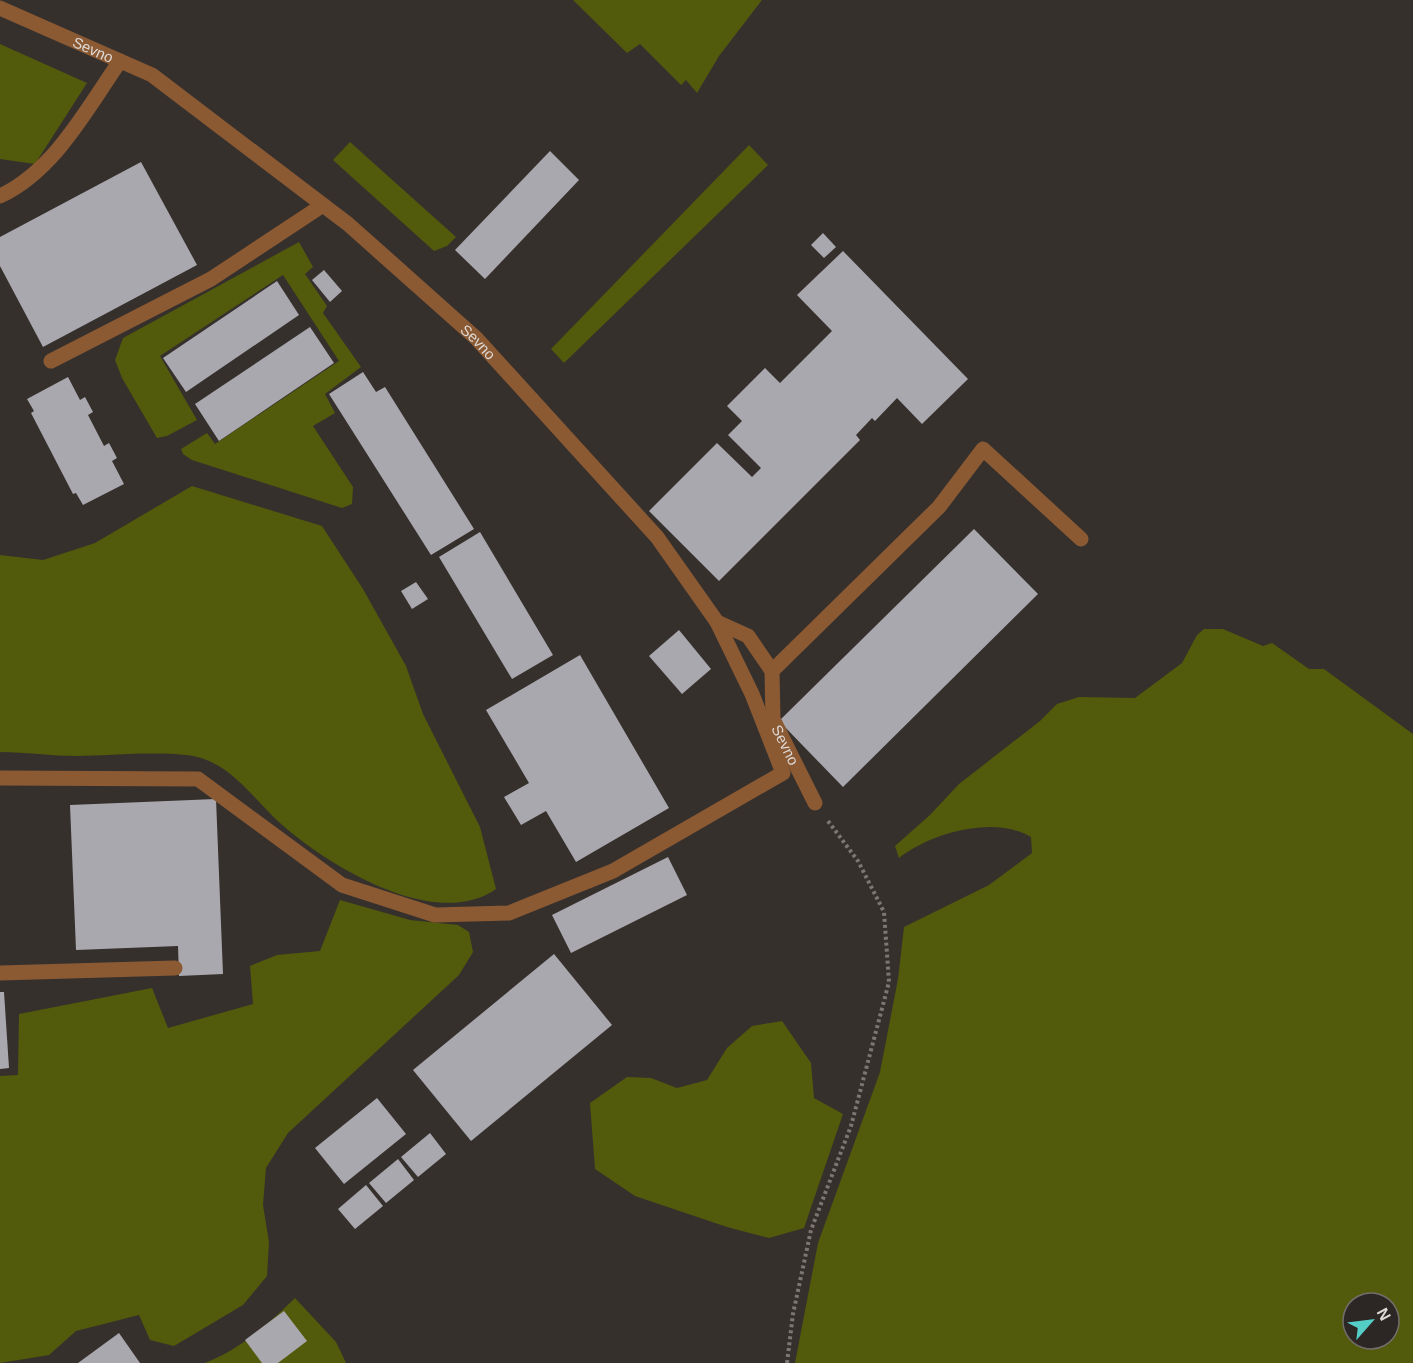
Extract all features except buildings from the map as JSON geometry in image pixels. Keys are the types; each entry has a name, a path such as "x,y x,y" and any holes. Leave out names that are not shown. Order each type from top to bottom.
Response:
{"lane":[{"name":"Sevno","path":"0,8 152,75 348,224 476,338 657,537 717,622 747,636 772,671 773,719 815,803"},
{"path":"0,196 21,186 70,134 120,61"},
{"path":"51,360 211,279 323,205"},
{"path":"772,671 939,507 983,449 1082,538"},
{"path":"0,778 198,779 342,885 435,915 509,913 613,871 783,773 752,694 717,622"},
{"path":"0,973 175,968"}],"path":[{"path":"787,1363 793,1314 812,1230 851,1126 889,982 884,912 858,861 815,803"}],"green space":[{"path":"573,0 762,0 719,56 697,93 686,80 681,85 640,44 627,53"},
{"path":"0,44 87,83 35,164 0,159"},
{"path":"350,142 456,237 447,246 434,251 333,160"},
{"path":"749,145 768,165 564,363 551,349"},
{"path":"299,242 313,267 305,274 327,306 323,313 361,367 325,394 335,413 313,426 353,487 352,504 342,508 192,460 183,454 181,449 207,433 215,444 339,361 283,275 160,356 197,420 167,436 157,438 122,378 115,360 123,338"},
{"path":"192,486 322,526 363,589 406,666 423,714 480,827 496,889 471,900 443,903 413,898 383,888 353,874 300,840 236,779 204,759 177,754 77,756 0,752 0,555 43,560 95,543"},
{"path":"1204,629 1223,629 1263,646 1272,643 1309,669 1324,669 1413,734 1413,1363 795,1363 818,1243 880,1072 898,979 904,927 989,885 1032,853 1031,837 999,827 981,827 945,835 912,849 899,858 895,846 930,815 959,784 1040,721 1057,704 1079,697 1135,698 1182,663 1197,635"},
{"path":"340,900 410,920 458,925 469,932 473,952 459,975 288,1133 266,1168 263,1205 269,1242 267,1276 243,1305 174,1346 150,1340 139,1315 76,1331 49,1355 0,1363 0,1076 18,1075 19,1014 152,988 168,1028 253,1004 250,966 277,955 320,951"},
{"path":"782,1021 811,1063 814,1098 843,1114 804,1228 769,1238 727,1227 635,1196 595,1169 590,1103 627,1077 651,1078 677,1088 707,1080 727,1048 752,1026"},
{"path":"295,1298 336,1342 346,1363 205,1363 242,1343 264,1327"}]}
